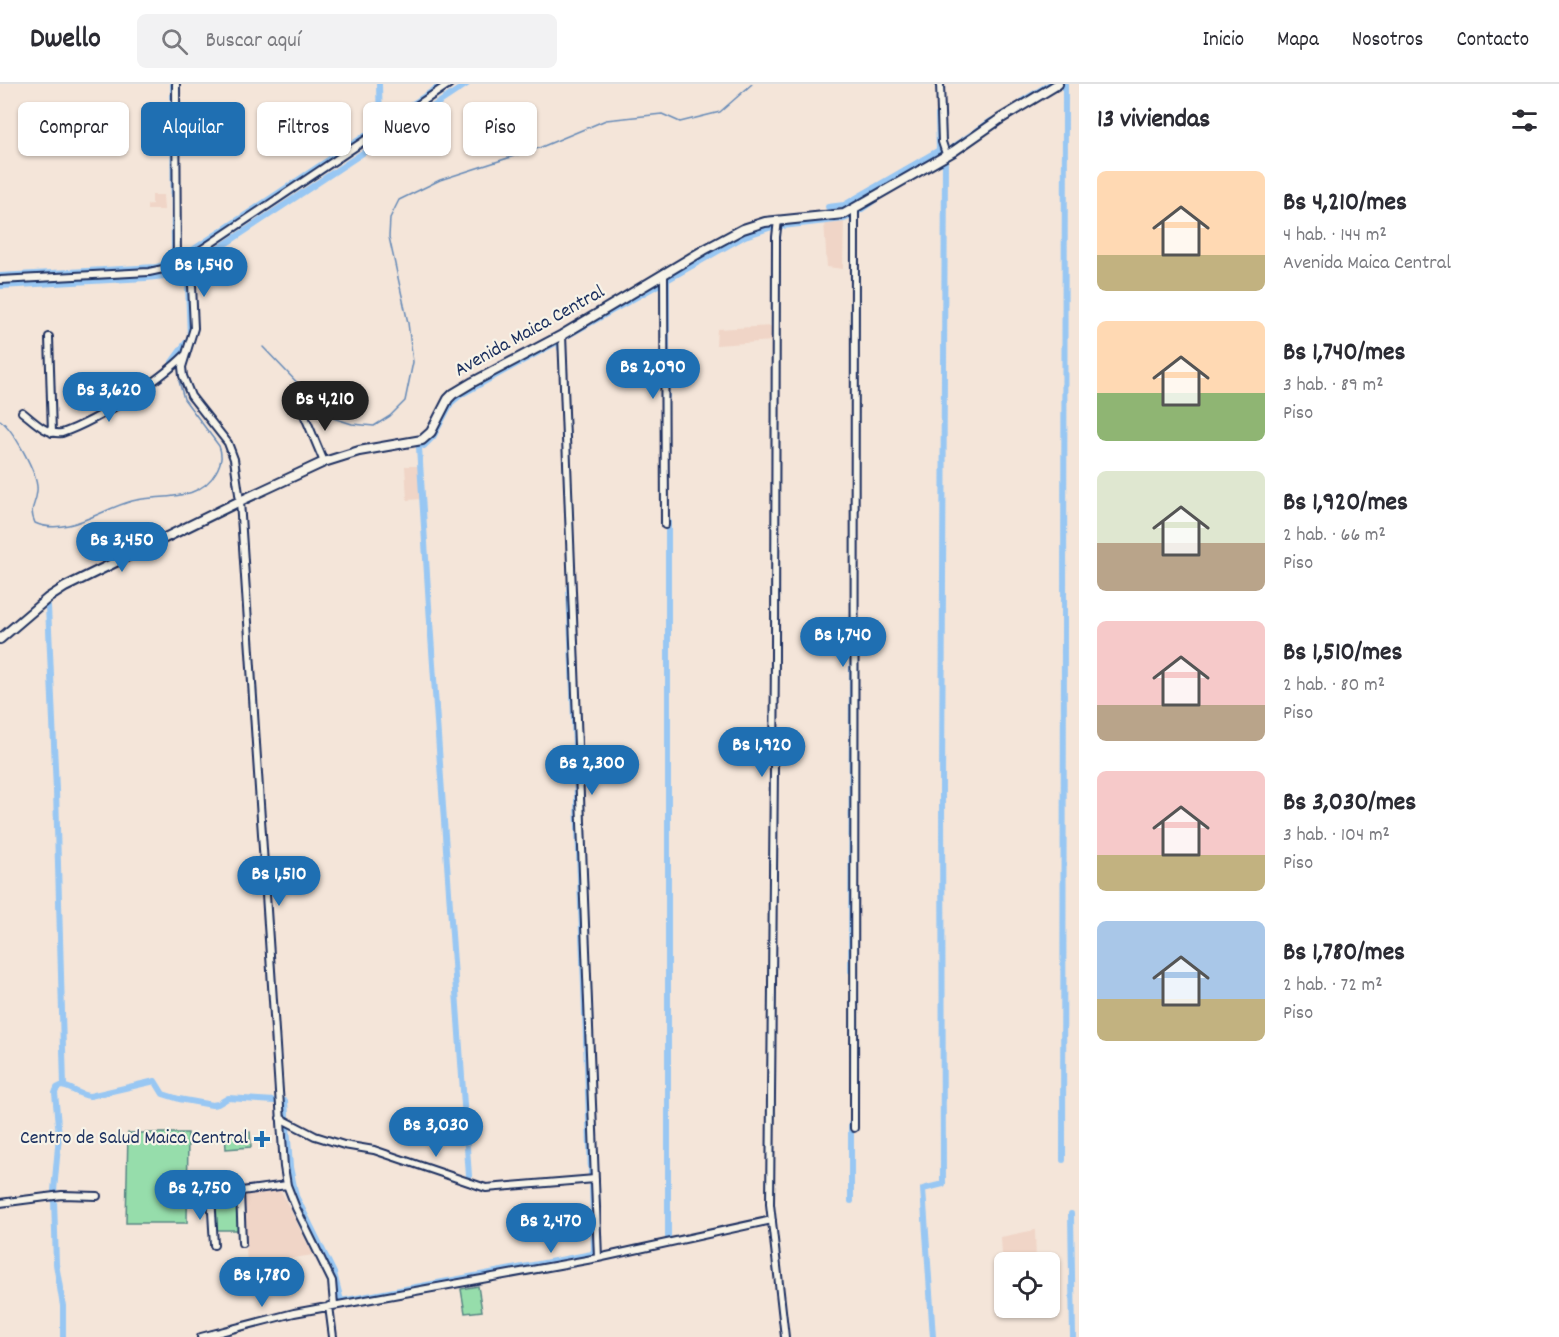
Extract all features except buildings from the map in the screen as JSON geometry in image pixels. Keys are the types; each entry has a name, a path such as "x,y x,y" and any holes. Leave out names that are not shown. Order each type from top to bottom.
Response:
{"street":[{"path":"176,84 177,266 192,285 194,328 183,367 186,385 200,409 228,444 234,459 240,501 280,1118 287,1185 332,1281 333,1337"},
{"path":"0,279 149,272 177,266 449,84"},
{"path":"940,84 942,142 946,154"},
{"name":"Avenida Maica Central","path":"0,639 48,598 65,587 240,501 324,462 359,451 422,441 431,432 448,399 453,394 473,381 562,335 743,229 778,220 835,215 855,208 954,151 1000,119 1058,84"},
{"path":"854,1128 855,208"},
{"path":"778,220 776,237 775,656 770,1046 772,1220 785,1337"},
{"path":"664,275 665,525"},
{"path":"562,335 598,1258"},
{"path":"50,337 52,433"},
{"path":"22,412 52,433 62,433 122,401 176,364 187,352"},
{"path":"303,412 324,462"},
{"path":"280,1118 315,1136 344,1145 375,1150 486,1188 595,1179"},
{"path":"190,1196 287,1185"},
{"path":"240,1191 242,1243"},
{"path":"0,1203 62,1195 97,1196"},
{"path":"211,1195 214,1245"},
{"path":"201,1337 332,1306 598,1258 772,1220"}],"shaded area":[{"path":"152,195 163,195 164,210 147,210 147,205 152,204"},
{"path":"844,219 843,269 827,267 824,221"},
{"path":"772,326 773,341 716,345 717,329"},
{"path":"405,466 418,466 422,499 407,500"},
{"path":"280,1189 313,1255 247,1265 243,1194"},
{"path":"1035,1230 1036,1252 1002,1252 1001,1237"}],"green space":[{"path":"250,1132 251,1147 226,1149 225,1134"},
{"path":"128,1133 188,1133 187,1223 126,1223"},
{"path":"237,1196 238,1230 215,1230 214,1198"},
{"path":"478,1286 482,1311 465,1313 461,1289"}],"waterway":[{"path":"173,84 174,261"},
{"path":"379,84 379,102"},
{"path":"182,257 443,84"},
{"path":"186,270 467,84"},
{"path":"263,347 330,417 352,424 374,426 390,416 405,401 413,362 408,323 389,237 390,218 399,200 440,180 539,148 606,120 662,114 680,122 720,112 752,84"},
{"path":"1022,101 1050,84"},
{"path":"1063,1160 1065,84"},
{"path":"828,207 844,205 939,150 938,115"},
{"path":"949,150 991,121"},
{"path":"933,1337 923,1189 943,1184 945,160 940,163"},
{"path":"859,211 876,199"},
{"path":"782,226 844,219 851,216"},
{"path":"667,280 745,236 772,227"},
{"path":"0,276 156,267 174,261"},
{"path":"0,286 175,275 188,285 190,337 172,362"},
{"path":"667,280 667,396"},
{"path":"567,336 660,284"},
{"path":"424,446 433,437 451,403 462,394 559,341 560,349"},
{"path":"0,420 18,442 34,474 37,484 32,510 35,523 59,527 132,501 189,493 209,482 219,466 221,456 219,446 184,399 179,381"},
{"path":"419,447 469,1176"},
{"path":"668,520 668,1239"},
{"path":"569,587 591,1174"},
{"path":"48,606 56,790 64,1086"},
{"path":"851,971 852,646"},
{"path":"54,1191 59,1135 55,1093 61,1086 90,1096 155,1081 163,1094 212,1105 228,1098 275,1101"},
{"path":"285,1101 286,1115"},
{"path":"851,1123 851,1201"},
{"path":"287,1126 290,1167 296,1196 334,1273 341,1301 592,1254 594,1250 592,1184"},
{"path":"54,1199 56,1264 63,1306 63,1337"},
{"path":"1071,1214 1073,1337"}],"place":[{"name":"Centro de Salud Maica Central","path":"262,1139"}]}
